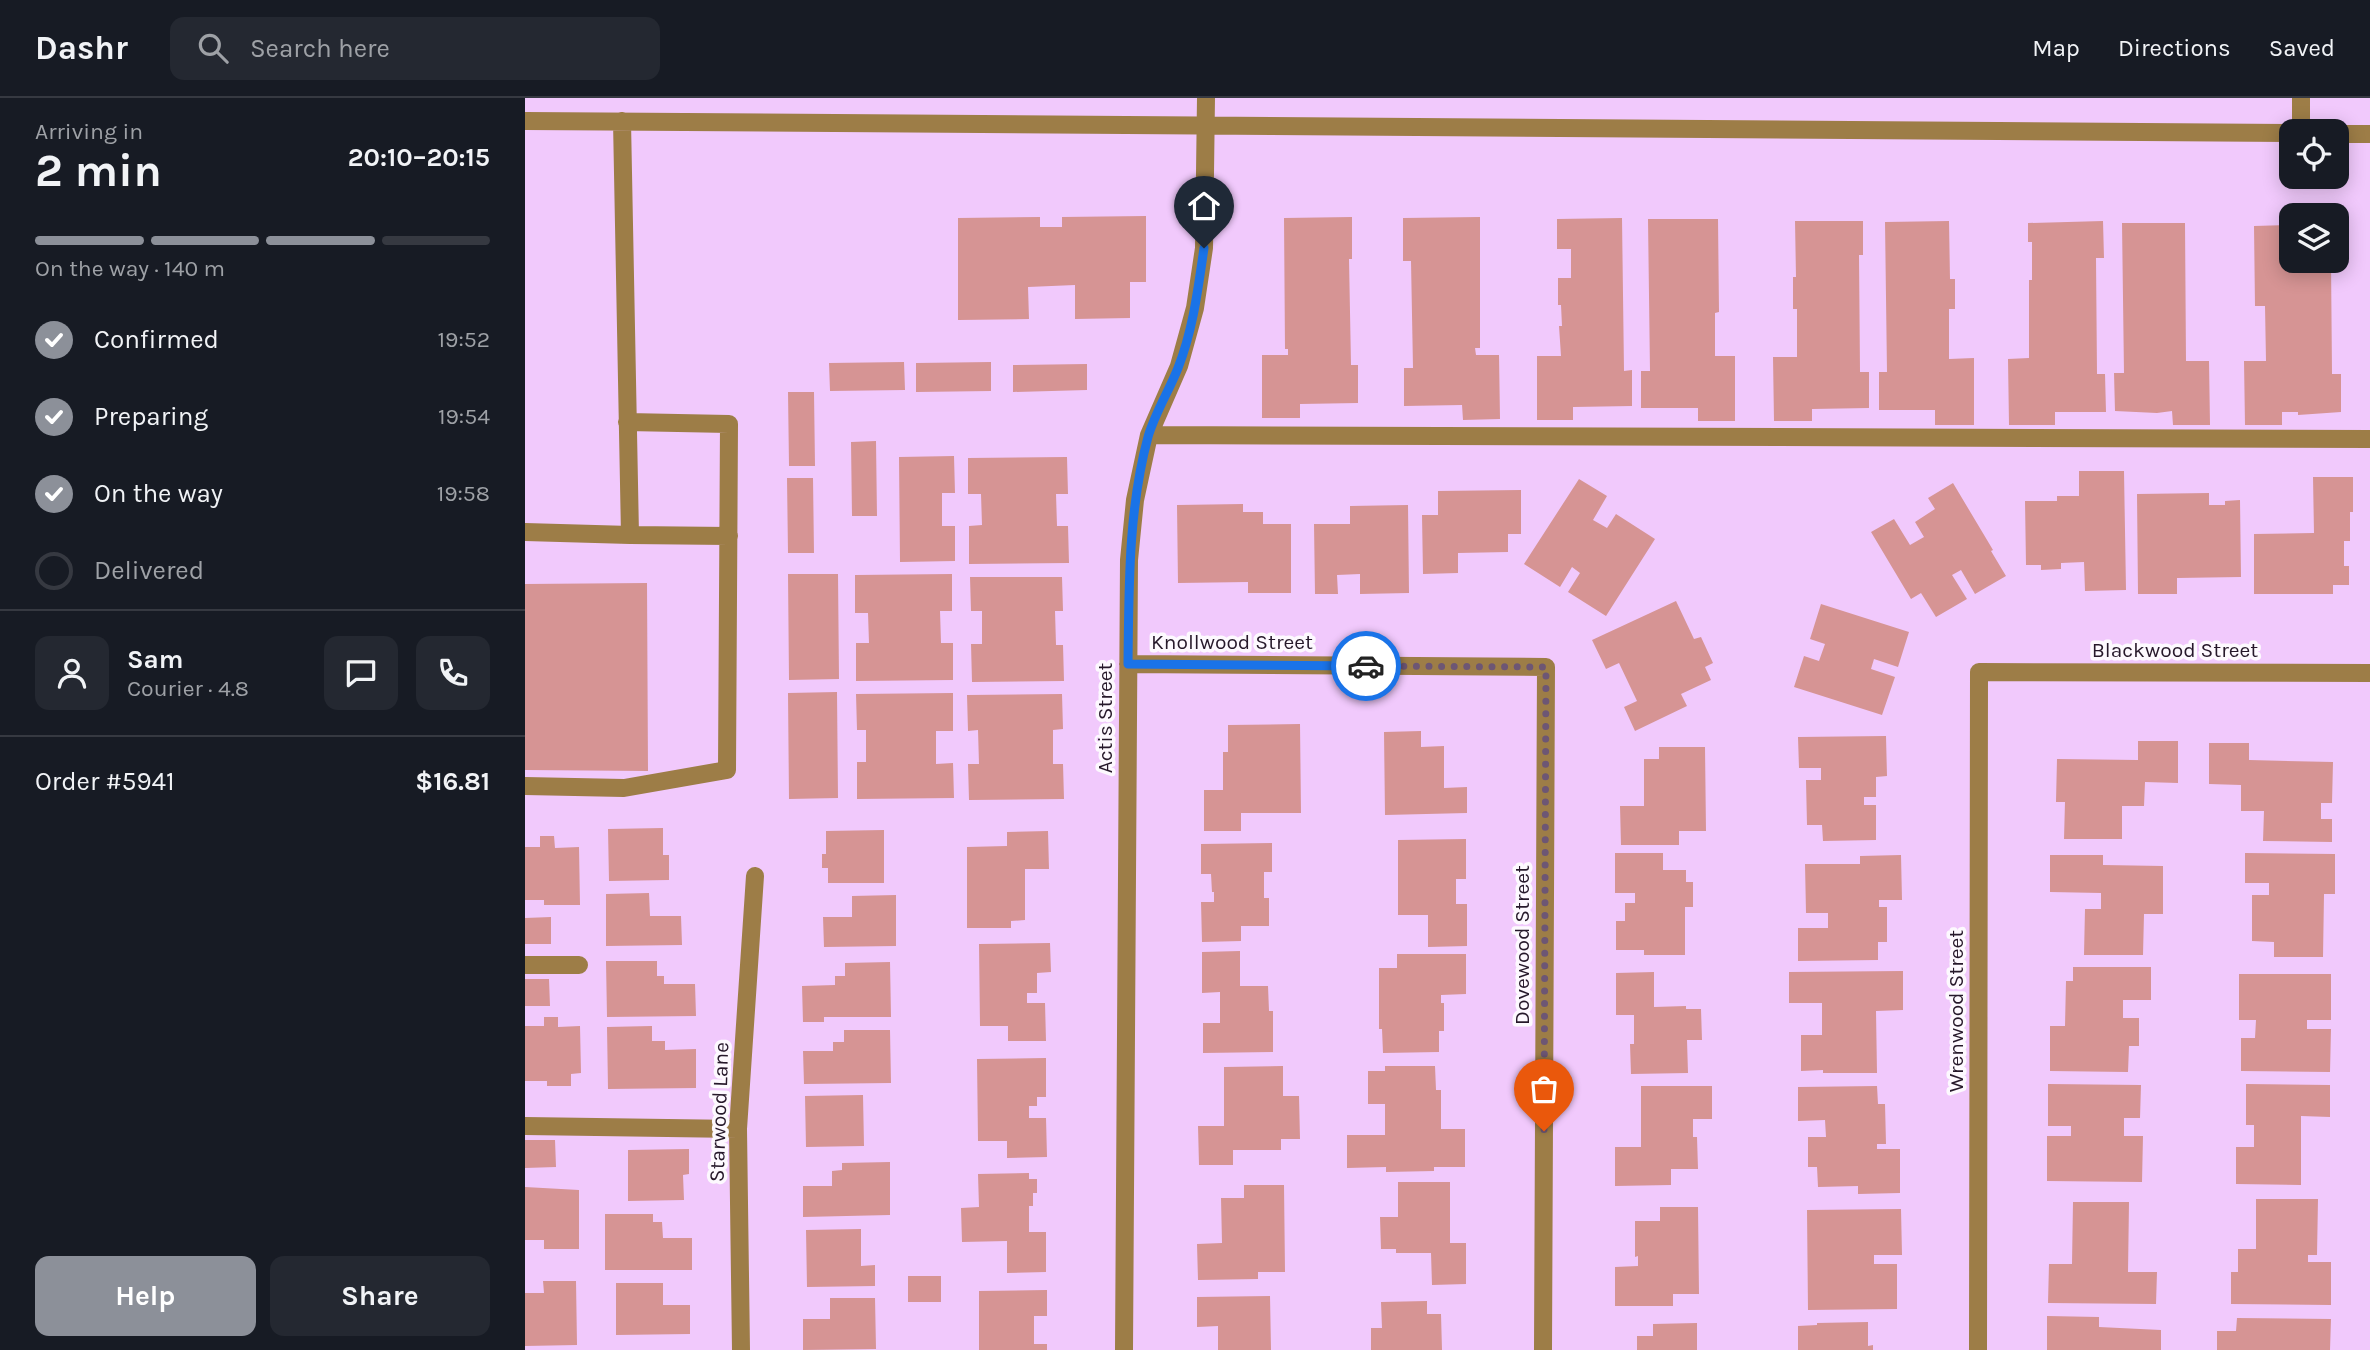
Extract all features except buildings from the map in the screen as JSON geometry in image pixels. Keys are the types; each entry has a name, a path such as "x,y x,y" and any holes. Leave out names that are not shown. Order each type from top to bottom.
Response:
{"street":[{"name":"Actis Street","path":"1124,1350 1129,561 1135,500 1149,435 1179,366 1195,307 1204,248 1206,98"},
{"path":"2301,98 2301,119"},
{"path":"525,121 2279,133"},
{"path":"622,121 630,535"},
{"path":"2349,134 2370,134"},
{"path":"525,786 624,788 727,770 729,424 627,422"},
{"path":"1149,435 2370,439"},
{"path":"525,532 729,536"},
{"name":"Knollwood Street","path":"1128,664 1546,667"},
{"name":"Dovewood Street","path":"1543,1350 1546,667"},
{"name":"Blackwood Street","path":"1979,672 2370,673"},
{"name":"Wrenwood Street","path":"1978,1350 1979,672"},
{"name":"Starwood Lane","path":"741,1350 738,1129 755,876"},
{"path":"525,965 579,965"},
{"path":"525,1126 738,1129"}],"way so far":[{"path":"1366,666 1546,667 1544,1131"}],"route":[{"path":"1204,248 1195,307 1179,366 1149,435 1135,500 1129,561 1128,664 1366,666"}]}
